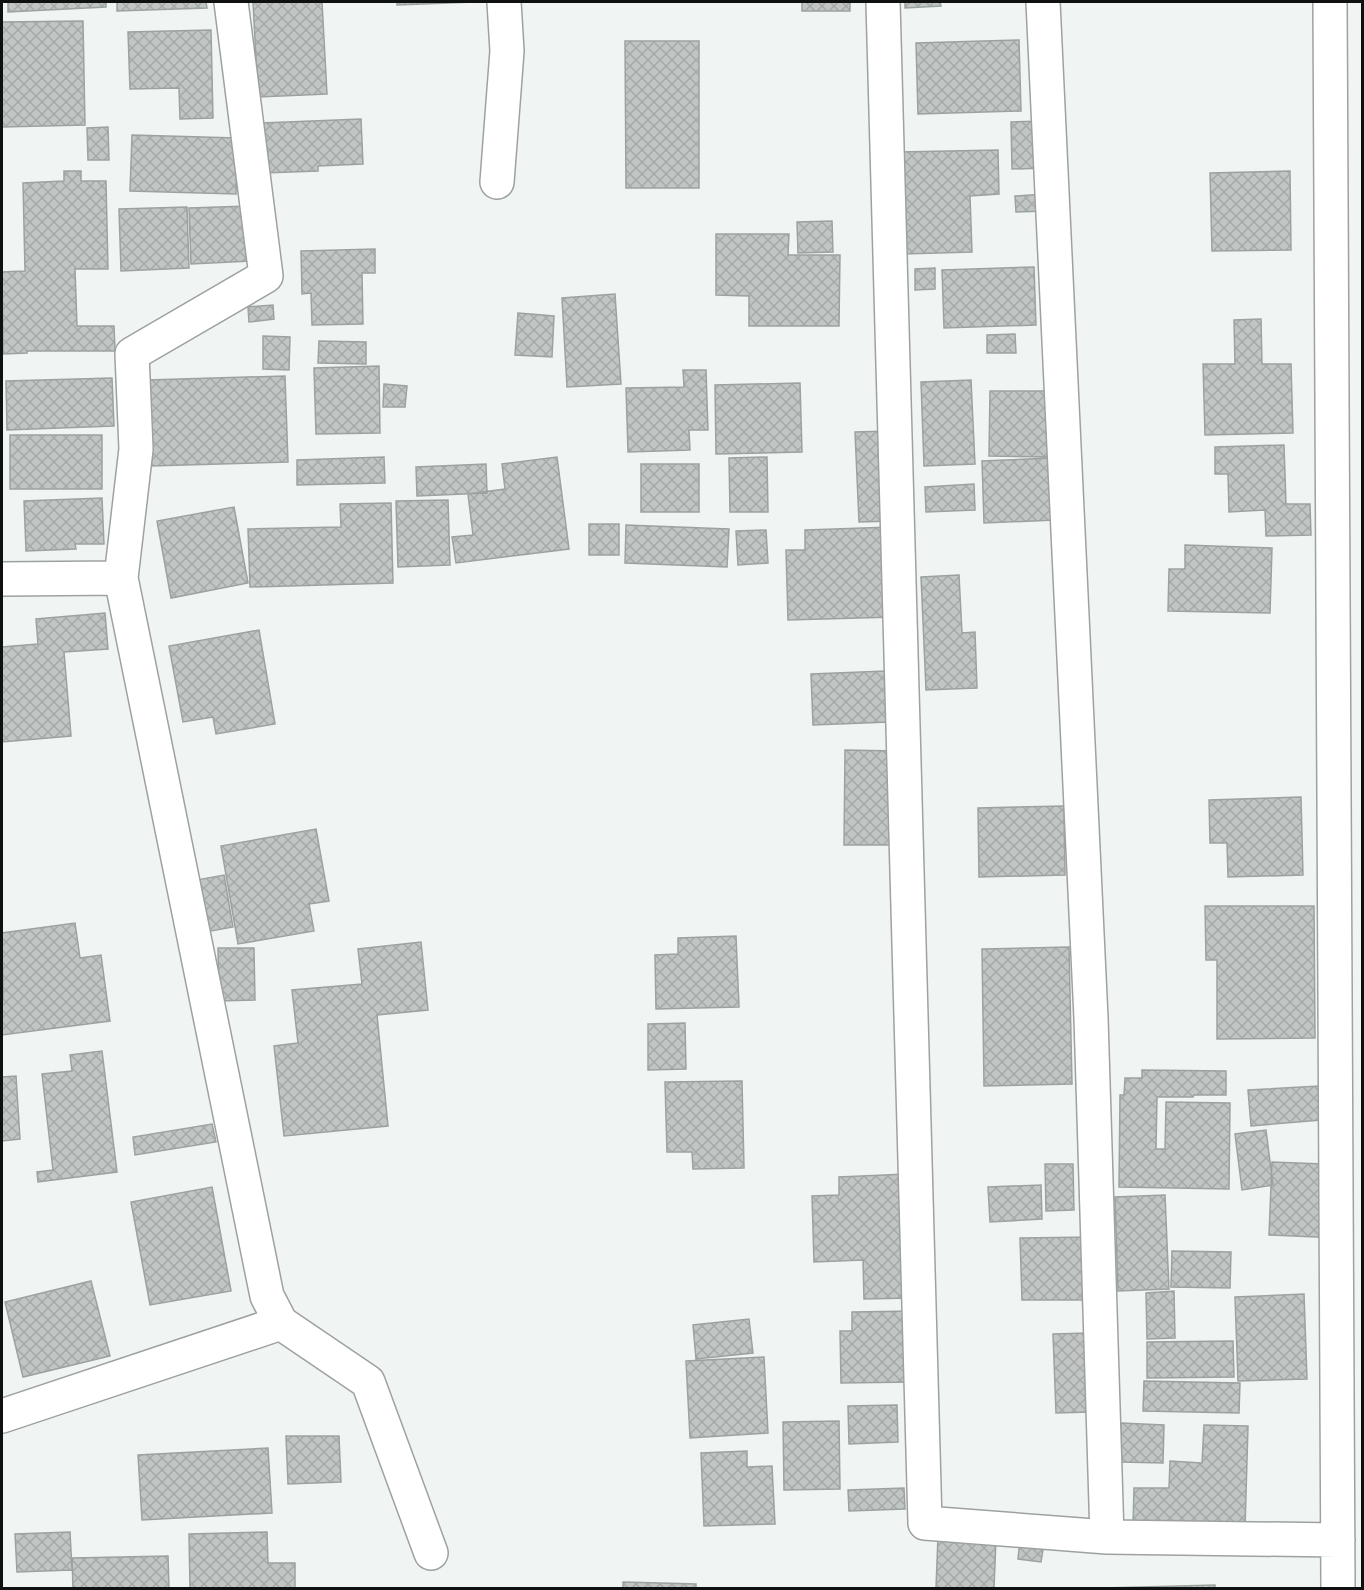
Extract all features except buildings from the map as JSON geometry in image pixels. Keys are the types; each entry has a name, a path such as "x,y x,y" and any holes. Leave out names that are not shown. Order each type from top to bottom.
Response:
{"street":[{"path":"231,2 266,276 132,354 136,448 122,578 267,1296 281,1323 368,1383 431,1553"},
{"path":"497,182 507,51 504,2"},
{"path":"883,2 925,1523 1107,1537 1338,1540"},
{"path":"1043,2 1091,1018 1107,1537"},
{"path":"1330,2 1338,1588"},
{"path":"2,579 122,578"},
{"path":"2,1416 281,1323"}]}
